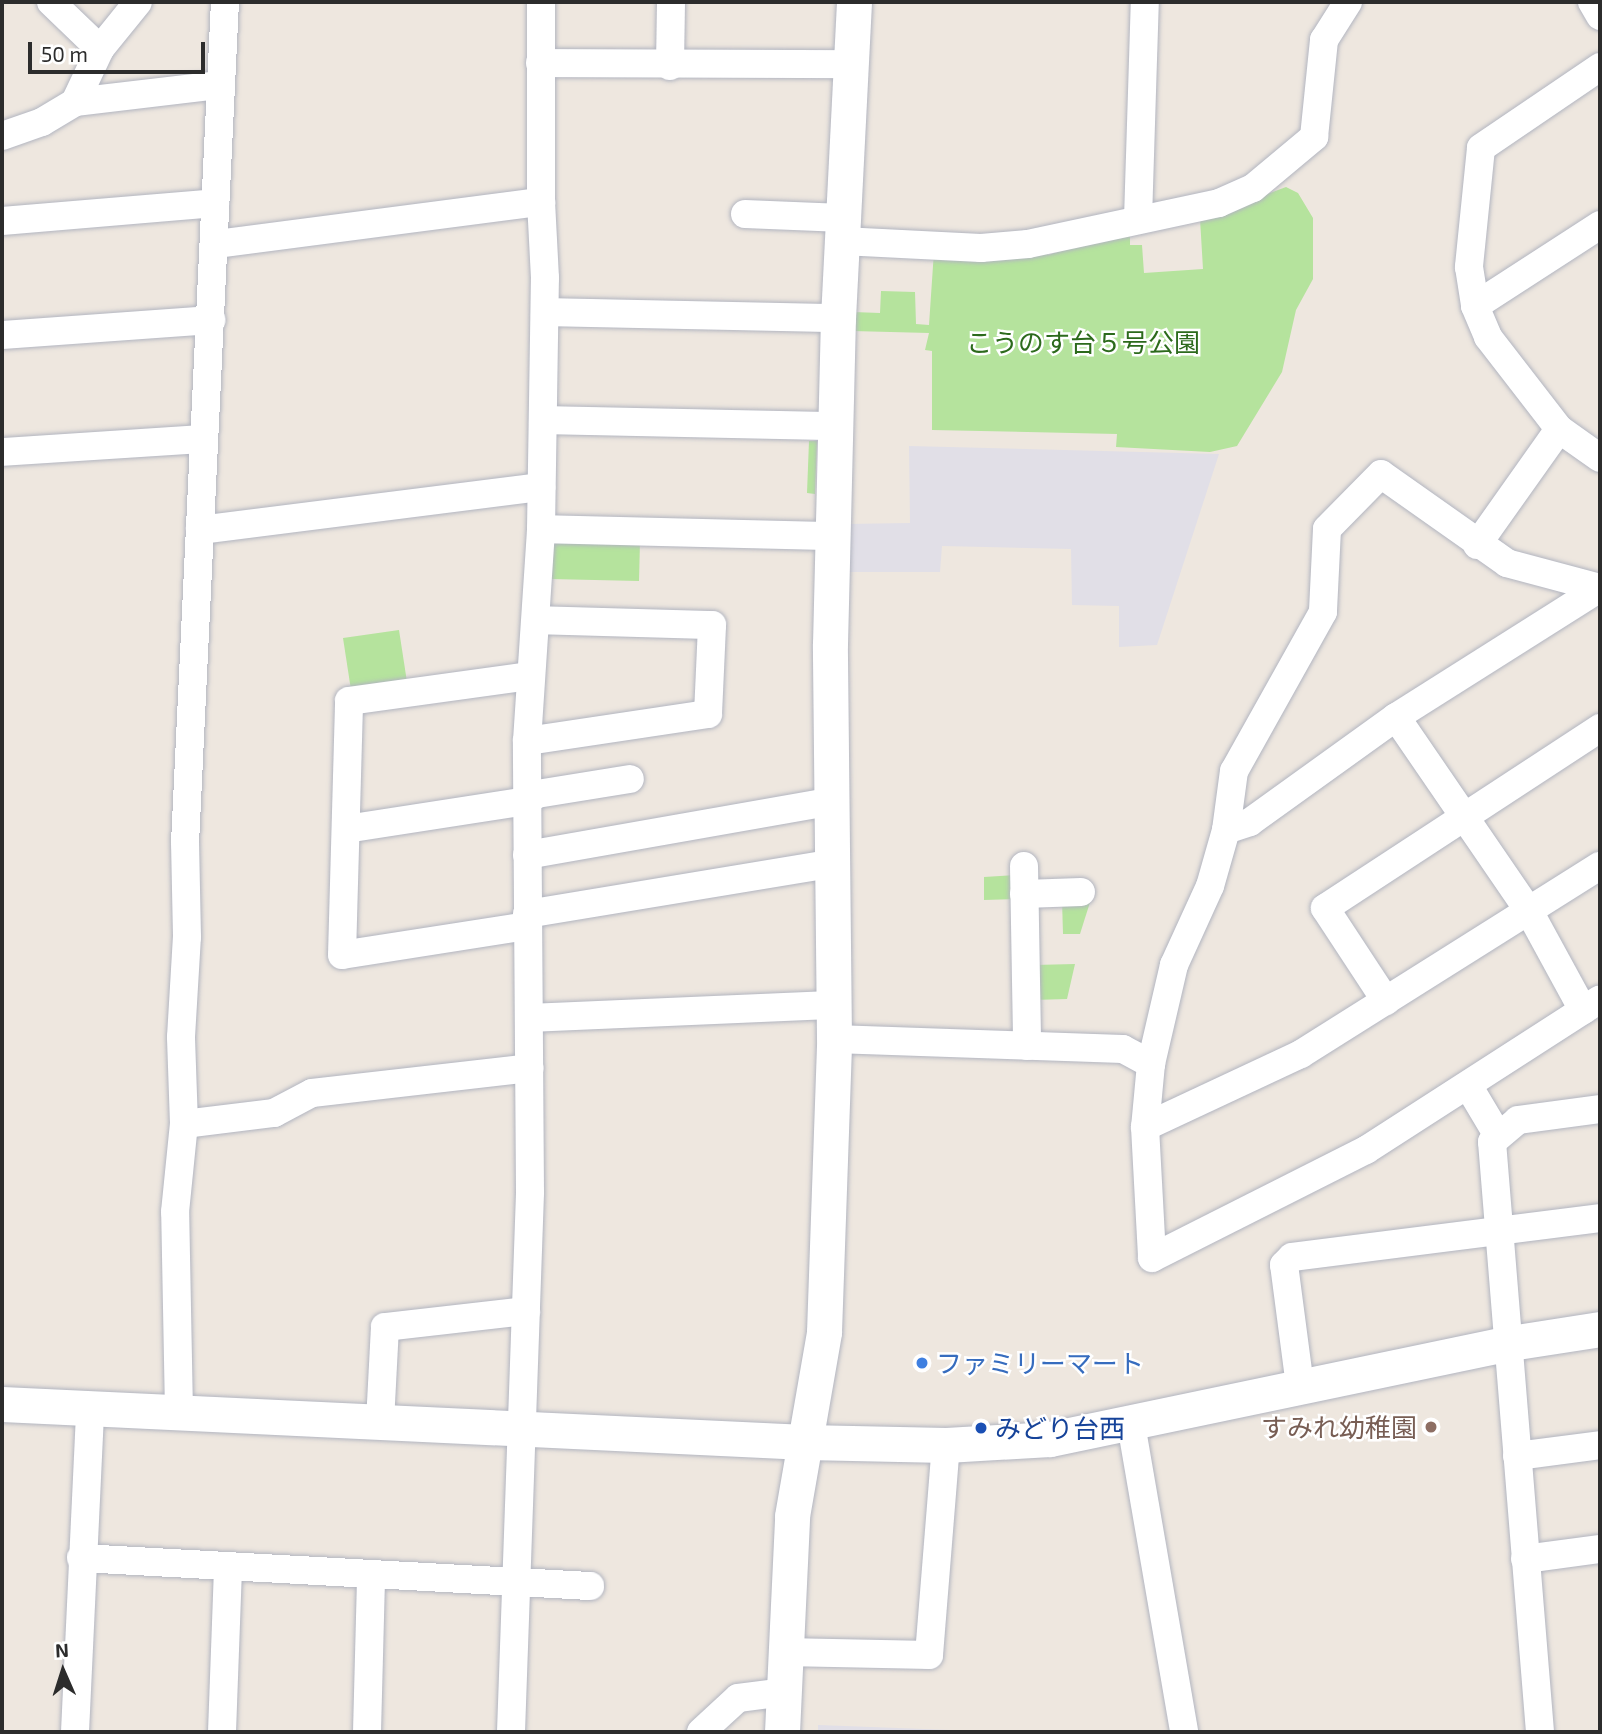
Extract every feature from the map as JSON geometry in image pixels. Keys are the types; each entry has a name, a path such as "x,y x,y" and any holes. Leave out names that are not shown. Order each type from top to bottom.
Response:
{"street":[{"path":"51,2 100,49"},
{"path":"75,102 100,49 138,2"},
{"path":"179,1412 175,1212 184,1125 181,1037 187,948 185,843 216,244 215,203 225,2"},
{"path":"511,1732 523,1427 531,1018 527,920 527,741 529,676 538,620 545,312 541,202 541,2"},
{"path":"670,65 671,2"},
{"path":"782,1732 792,1516 824,1332 834,1039 830,864 833,536 838,318 854,2"},
{"path":"1138,219 1145,2"},
{"path":"745,214 981,248 1062,238 1219,203 1242,193 1314,137 1324,40 1348,2"},
{"path":"1592,2 1600,16"},
{"path":"540,63 851,64"},
{"path":"1600,66 1481,148 1469,267 1475,306 1488,337 1559,429 1600,458"},
{"path":"2,136 43,122 75,102 220,85"},
{"path":"216,244 541,202"},
{"path":"2,221 215,203"},
{"path":"1475,306 1600,225"},
{"path":"545,312 838,318"},
{"path":"2,335 211,320"},
{"path":"542,420 837,426"},
{"path":"1477,545 1559,429"},
{"path":"2,452 204,439"},
{"path":"1396,717 1466,815 1592,1005 1469,1087 1366,1150 1152,1258 1144,1126 1151,1064 1174,965 1210,886 1226,830 1234,771 1323,612 1327,529 1381,474 1477,545 1507,563 1600,588"},
{"path":"200,530 541,487"},
{"path":"541,529 833,536"},
{"path":"1226,830 1250,822 1396,717 1600,588"},
{"path":"527,741 708,714 712,625 538,620"},
{"path":"529,676 349,701 342,955 830,864"},
{"path":"1386,1001 1325,908 1600,728"},
{"path":"346,829 527,801 537,794 630,779"},
{"path":"527,855 832,801"},
{"path":"1144,1126 1301,1054 1600,866"},
{"path":"1027,1046 1024,880 1081,892"},
{"path":"531,1018 834,1005"},
{"path":"834,1039 1123,1049 1151,1064"},
{"path":"184,1125 274,1113 312,1093 530,1068"},
{"path":"1469,1087 1497,1134"},
{"path":"1541,1732 1492,1142 1497,1134 1518,1120 1600,1109"},
{"path":"1300,1386 1284,1265 1292,1257 1600,1218"},
{"path":"380,1422 385,1327 526,1311"},
{"path":"2,1404 523,1427 805,1443 946,1445 1050,1439 1510,1343 1600,1329"},
{"path":"75,1732 90,1408"},
{"path":"1131,1424 1184,1732"},
{"path":"1517,1456 1600,1444"},
{"path":"786,1652 929,1655 946,1445"},
{"path":"1525,1559 1600,1549"},
{"path":"81,1558 228,1569 590,1586"},
{"path":"222,1732 228,1569"},
{"path":"367,1732 371,1574"},
{"path":"701,1732 738,1698 784,1692"}],"shaded area":[{"path":"909,446 1219,454 1157,645 1119,647 1119,606 1072,605 1071,549 942,546 940,572 845,572 845,524 910,523"},
{"path":"818,1725 977,1731 977,1732 818,1732"}],"green space":[{"name":"こうのす台５号公園","path":"1286,187 1298,193 1313,218 1313,279 1296,310 1282,372 1237,446 1210,452 1116,447 1117,434 932,430 932,351 925,350 929,333 852,331 853,312 880,313 881,291 915,292 916,324 929,325 934,251 1047,246 1048,255 1130,229 1130,245 1142,245 1144,273 1203,269 1200,219"},
{"path":"809,441 817,441 815,494 807,493"},
{"path":"558,539 640,541 639,581 550,579 550,546"},
{"path":"399,630 407,682 351,690 343,638"},
{"path":"1016,875 1017,899 984,900 984,877"},
{"path":"1091,899 1080,934 1063,934 1062,900"},
{"path":"1075,964 1067,999 1033,1000 1034,965"}],"place":[{"name":"ファミリーマート","path":"922,1363"},
{"name":"すみれ幼稚園","path":"1431,1427"},
{"name":"みどり台西","path":"981,1428"}]}
